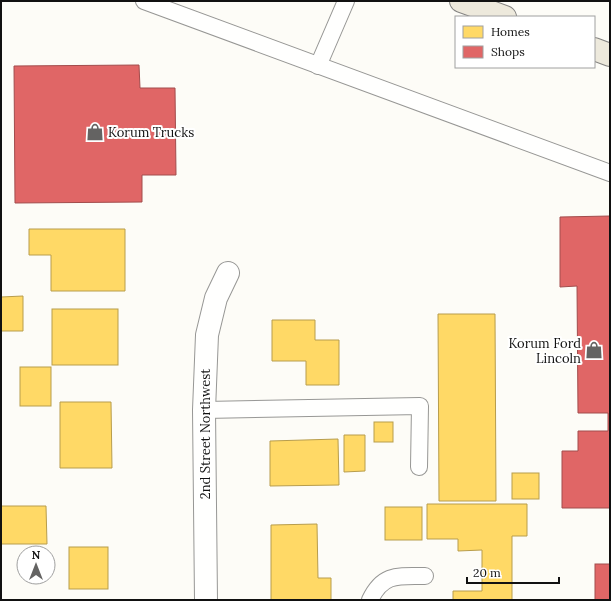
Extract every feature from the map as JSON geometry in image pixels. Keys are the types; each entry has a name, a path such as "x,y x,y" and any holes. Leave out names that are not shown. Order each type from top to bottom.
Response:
{"main road":[{"path":"461,1 502,16"},
{"path":"595,37 610,39"},
{"path":"595,49 610,55"}],"street":[{"name":"2nd Street Northwest","path":"206,600 204,410 207,335 216,298 228,273"}],"lane":[{"path":"144,1 610,173"},
{"path":"318,66 346,1"},
{"path":"204,410 420,406 419,466"},
{"path":"370,600 377,587 389,578 400,576 424,576"}],"building: Homes":[{"path":"29,229 125,229 125,291 51,291 51,255 29,255"},
{"path":"23,296 23,331 1,331 1,297"},
{"path":"52,309 118,309 118,365 52,365"},
{"path":"438,314 495,314 496,501 439,501"},
{"path":"272,320 315,320 315,340 339,340 339,385 306,385 306,361 272,361"},
{"path":"20,367 51,367 51,406 20,406"},
{"path":"60,402 111,402 112,468 60,468"},
{"path":"374,422 393,422 393,442 374,442"},
{"path":"344,435 365,435 365,471 344,472"},
{"path":"338,439 339,485 270,486 270,441"},
{"path":"512,473 539,473 539,499 512,499"},
{"path":"427,504 527,504 527,536 512,536 512,600 453,600 453,591 482,591 482,550 458,551 458,539 427,539"},
{"path":"1,506 46,506 47,544 1,544"},
{"path":"385,507 422,507 422,540 385,540"},
{"path":"317,524 318,578 331,578 331,600 271,600 271,525"},
{"path":"69,547 108,547 108,589 69,589"}],"building: Shops":[{"name":"Korum Trucks","path":"139,65 140,88 175,88 176,175 142,175 142,202 15,203 14,66"},
{"name":"Korum Ford Lincoln","path":"610,216 610,508 562,508 562,451 578,451 578,431 608,431 608,413 578,413 577,286 560,287 560,217"},
{"path":"595,564 610,564 610,600 595,600"}],"place":[{"name":"Korum Trucks","path":"95,132"},
{"name":"Korum Ford Lincoln","path":"594,350"}]}
